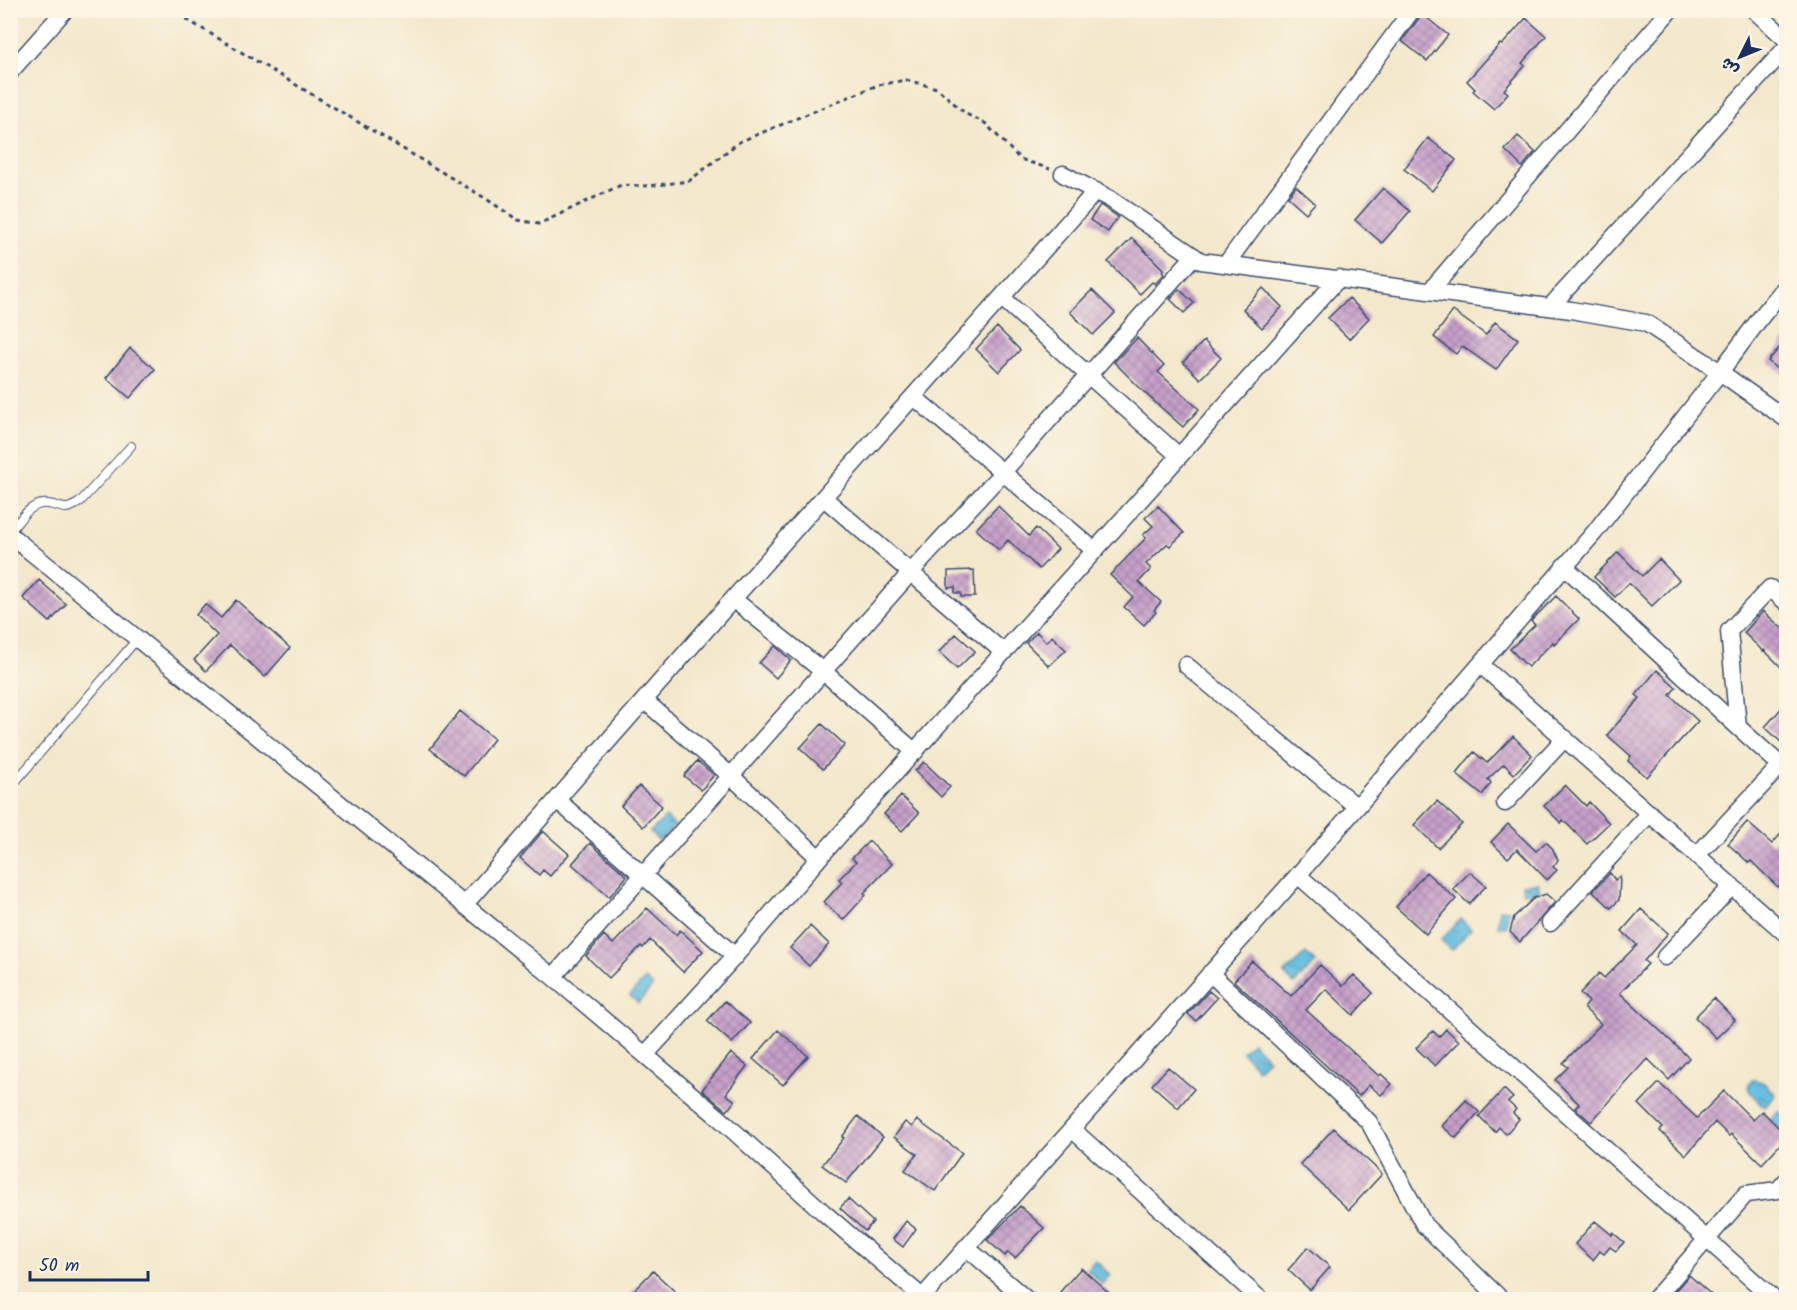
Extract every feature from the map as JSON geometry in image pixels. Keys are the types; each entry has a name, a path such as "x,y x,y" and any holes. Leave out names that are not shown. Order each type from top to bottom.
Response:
{"street":[{"path":"10,72 65,10"},
{"path":"1226,264 1412,10"},
{"path":"1430,291 1670,10"},
{"path":"1754,10 1786,39"},
{"path":"1550,307 1786,48"},
{"path":"1063,174 1110,199 1201,261 1550,307 1646,324 1720,372 1786,419"},
{"path":"465,904 1096,191"},
{"path":"554,977 911,572 1194,256"},
{"path":"645,1055 1339,278"},
{"path":"10,533 554,977 717,1116 921,1298 1358,807 1594,533 1786,286"},
{"path":"1002,298 1179,456"},
{"path":"914,397 1094,550"},
{"path":"825,498 1003,652"},
{"path":"1564,566 1784,767 1697,855"},
{"path":"1738,727 1729,631 1770,588 1786,602"},
{"path":"733,599 824,672 915,752"},
{"path":"1481,665 1786,934"},
{"path":"1186,666 1358,807"},
{"path":"645,701 731,776 819,858"},
{"path":"1505,803 1564,738"},
{"path":"556,800 735,956"},
{"path":"1550,923 1650,813"},
{"path":"1298,875 1775,1299"},
{"path":"1665,957 1732,886"},
{"path":"1210,973 1369,1122 1424,1225 1502,1299"},
{"path":"1072,1128 1261,1299"},
{"path":"1654,1299 1746,1194 1778,1190 1786,1181"},
{"path":"966,1247 1027,1299"}],"lane":[{"path":"10,533 26,513 37,506 47,503 59,508 71,508 80,502 131,446"},
{"path":"10,788 138,638"}],"path":[{"path":"171,10 518,220 539,224 621,185 649,186 689,181 739,142 878,86 906,80 937,88 966,114 985,123 1020,159 1063,174"}],"water":[{"path":"666,817 675,826 659,841 650,832"},
{"path":"1538,883 1540,891 1523,893 1522,885"},
{"path":"1499,909 1509,910 1506,927 1498,926"},
{"path":"1461,919 1471,929 1452,950 1441,940"},
{"path":"1306,953 1316,963 1294,984 1284,974"},
{"path":"645,979 653,986 638,1003 630,996"},
{"path":"1252,1042 1268,1059 1258,1069 1242,1052"},
{"path":"1753,1080 1763,1083 1776,1095 1765,1107 1749,1090 1749,1083"},
{"path":"1779,1111 1786,1118 1786,1134 1771,1119"},
{"path":"1095,1260 1110,1275 1102,1284 1087,1269"}],"building":[{"path":"1422,14 1448,35 1427,61 1402,41"},
{"path":"1526,18 1546,36 1522,63 1525,66 1504,90 1508,93 1494,109 1473,91 1475,89 1467,81"},
{"path":"1518,136 1535,152 1522,167 1505,150"},
{"path":"1428,138 1456,160 1432,191 1404,169"},
{"path":"1296,186 1315,203 1306,213 1288,197"},
{"path":"1383,188 1410,211 1382,243 1355,220"},
{"path":"1100,205 1118,217 1108,232 1090,220"},
{"path":"1132,238 1164,270 1162,272 1164,274 1155,284 1152,282 1140,294 1108,262"},
{"path":"1263,288 1282,307 1262,328 1243,309"},
{"path":"1179,289 1194,303 1184,313 1170,299"},
{"path":"1092,290 1115,313 1093,335 1070,312"},
{"path":"1349,298 1369,318 1349,339 1328,318"},
{"path":"1453,311 1486,335 1495,322 1518,339 1496,370 1462,346 1456,354 1434,337"},
{"path":"997,327 1020,350 999,372 976,349"},
{"path":"1137,338 1164,366 1158,372 1199,409 1183,427 1114,362"},
{"path":"1786,340 1786,377 1768,361"},
{"path":"1204,341 1221,358 1200,379 1183,362"},
{"path":"130,348 155,369 130,398 106,378"},
{"path":"998,506 1029,536 1036,528 1058,549 1039,569 1008,540 999,550 976,529"},
{"path":"1158,506 1184,533 1170,546 1167,544 1146,564 1151,569 1139,582 1161,602 1154,610 1156,612 1144,625 1124,607 1133,597 1110,575 1146,538 1143,535 1153,526 1145,518"},
{"path":"1618,552 1642,576 1659,559 1679,580 1652,606 1629,583 1615,597 1594,577"},
{"path":"974,570 975,597 961,597 961,593 955,593 955,587 948,588 948,571"},
{"path":"39,580 66,604 50,622 23,598"},
{"path":"1556,596 1579,619 1528,667 1510,649 1535,625 1531,621"},
{"path":"236,600 290,648 265,677 230,645 206,671 194,660 217,635 196,615 205,604 221,618"},
{"path":"1763,611 1786,632 1786,672 1744,633"},
{"path":"1037,632 1046,642 1052,636 1066,650 1049,666 1026,643"},
{"path":"956,634 975,651 957,669 939,652"},
{"path":"775,646 791,660 776,678 759,663"},
{"path":"1657,670 1676,687 1670,695 1698,721 1647,777 1628,761 1631,756 1607,735 1640,698 1636,695"},
{"path":"1786,703 1786,747 1765,727"},
{"path":"460,711 494,739 464,776 430,749"},
{"path":"822,724 845,745 823,769 800,748"},
{"path":"1513,736 1532,755 1514,774 1504,764 1488,779 1491,783 1482,795 1456,774 1474,752 1487,763"},
{"path":"697,761 714,775 701,790 684,776"},
{"path":"924,762 950,787 941,797 915,771"},
{"path":"1565,785 1586,806 1589,802 1609,823 1587,844 1563,820 1561,823 1544,806"},
{"path":"639,786 662,806 643,827 621,806"},
{"path":"901,796 919,813 902,831 884,814"},
{"path":"1437,801 1462,824 1438,848 1414,825"},
{"path":"1747,822 1772,844 1786,828 1786,878 1778,887 1751,861 1749,863 1728,844"},
{"path":"1508,824 1536,851 1546,842 1552,848 1558,860 1553,867 1557,870 1547,880 1517,849 1508,858 1491,842"},
{"path":"543,831 569,854 550,876 543,870 539,875 520,858"},
{"path":"869,841 892,864 864,893 866,895 843,920 824,902 842,882 839,879 856,862 852,858"},
{"path":"590,843 627,876 609,897 572,864"},
{"path":"1426,872 1456,899 1426,934 1396,907"},
{"path":"1470,872 1486,886 1469,904 1453,889"},
{"path":"1610,873 1615,880 1620,876 1619,900 1611,908 1593,891"},
{"path":"1546,894 1555,902 1520,942 1510,932 1514,917 1534,898"},
{"path":"647,908 676,935 680,930 703,951 683,972 650,940 609,978 586,956 604,935 613,944"},
{"path":"1641,909 1668,933 1644,961 1648,964 1620,993 1689,1058 1669,1080 1648,1059 1591,1122 1575,1108 1579,1104 1555,1080 1568,1067 1563,1063 1601,1024 1584,1008 1589,1002 1580,993 1599,973 1604,978 1637,945 1622,931"},
{"path":"810,926 829,944 809,966 790,948"},
{"path":"1252,961 1291,996 1320,965 1343,986 1354,975 1373,993 1353,1015 1326,989 1306,1010 1379,1076 1381,1074 1392,1084 1381,1095 1369,1085 1359,1096 1234,981"},
{"path":"1209,991 1217,998 1196,1021 1188,1014"},
{"path":"1714,998 1735,1020 1716,1038 1695,1017"},
{"path":"725,1001 750,1023 732,1043 707,1021"},
{"path":"1446,1029 1459,1041 1435,1066 1416,1048 1433,1031 1439,1037"},
{"path":"778,1030 808,1056 783,1085 753,1059"},
{"path":"731,1053 747,1066 726,1094 735,1101 727,1111 702,1090"},
{"path":"1168,1067 1194,1089 1178,1108 1152,1085"},
{"path":"1659,1083 1697,1118 1724,1091 1753,1120 1762,1111 1786,1135 1786,1138 1762,1164 1715,1122 1686,1155 1660,1131 1663,1128 1639,1104"},
{"path":"1504,1089 1513,1098 1508,1102 1516,1109 1513,1113 1519,1119 1506,1134 1499,1127 1495,1132 1479,1116"},
{"path":"1466,1100 1479,1112 1456,1138 1442,1126"},
{"path":"858,1116 883,1137 846,1183 822,1165"},
{"path":"917,1120 962,1153 935,1191 905,1170 917,1154 894,1137 905,1122 912,1127"},
{"path":"1334,1128 1382,1174 1349,1210 1300,1164"},
{"path":"848,1199 873,1222 865,1231 840,1208"},
{"path":"1020,1206 1044,1228 1015,1258 1008,1252 1005,1256 987,1240"},
{"path":"906,1221 916,1229 903,1247 893,1239"},
{"path":"1595,1221 1624,1242 1616,1251 1610,1247 1604,1254 1600,1251 1593,1260 1575,1244"},
{"path":"1308,1247 1330,1267 1310,1290 1288,1270"},
{"path":"1081,1268 1116,1299 1068,1299 1060,1292"},
{"path":"653,1271 683,1299 625,1299"},
{"path":"1689,1275 1716,1299 1668,1299"}]}
